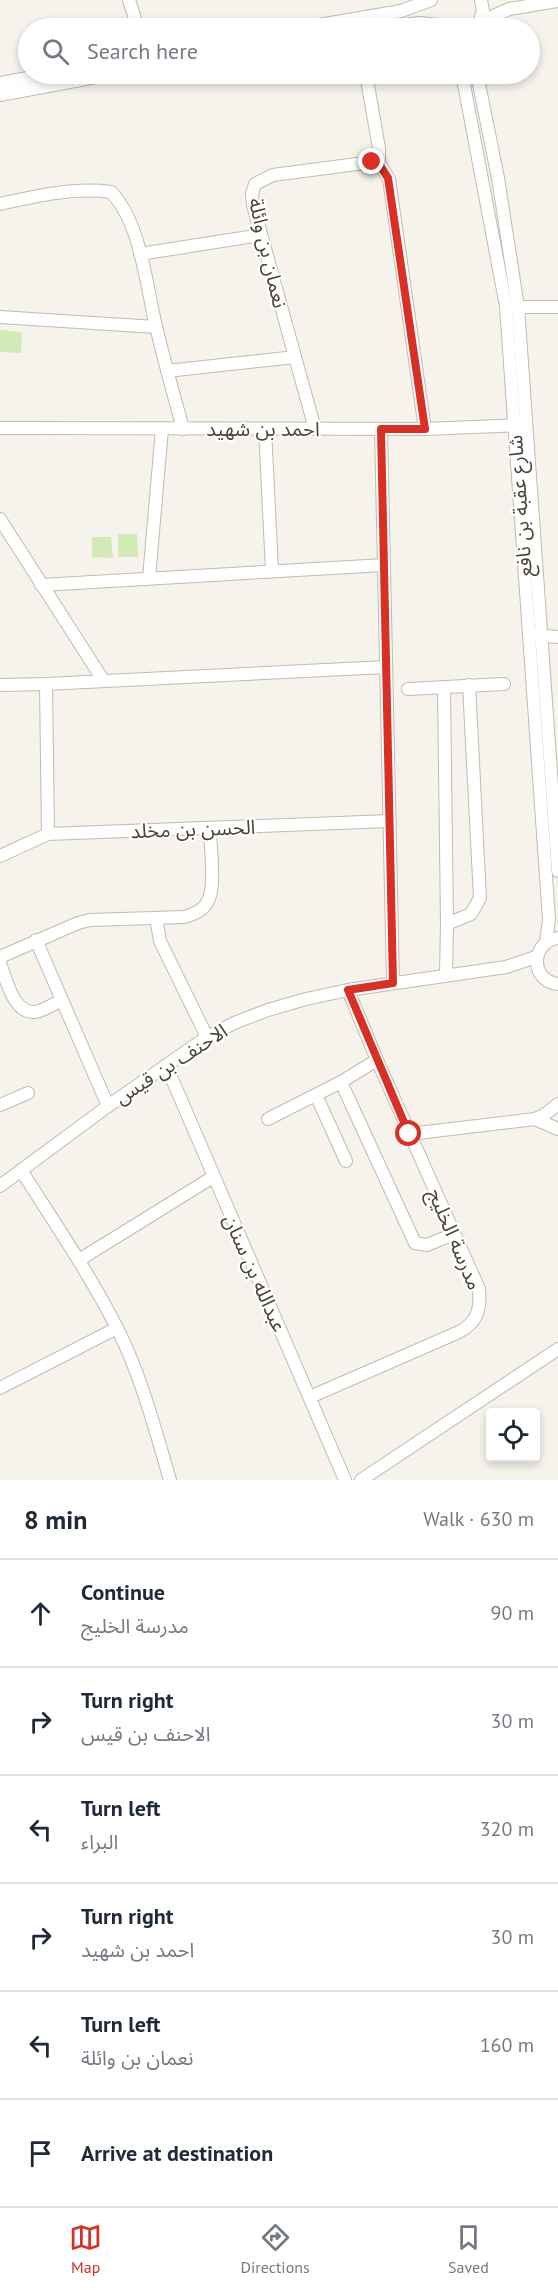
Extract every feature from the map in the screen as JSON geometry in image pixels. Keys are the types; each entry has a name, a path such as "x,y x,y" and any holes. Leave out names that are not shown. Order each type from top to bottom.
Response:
{"street":[{"path":"129,0 135,18"},
{"path":"360,18 401,11 433,0 434,18"},
{"path":"481,18 483,11 482,0"},
{"path":"493,18 509,9 558,1"},
{"path":"0,83 18,80"},
{"path":"0,94 56,84"},
{"path":"368,84 379,148 379,164 388,178 425,429"},
{"name":"شارع عقبة بن نافع","path":"464,84 512,307"},
{"name":"شارع عقبة بن نافع","path":"479,84 498,178 512,307 520,425 528,631 552,940"},
{"name":"نعمان بن وائلة","path":"315,429 261,235 252,194 255,184 273,175 364,162 379,164"},
{"path":"0,204 34,197 87,191 111,192 127,213 140,254 156,327 183,429"},
{"path":"140,254 261,235"},
{"path":"512,307 558,307"},
{"path":"0,317 156,327"},
{"path":"167,371 295,357"},
{"name":"شارع عقبة بن نافع","path":"520,425 542,637 558,871"},
{"name":"احمد بن شهيد","path":"0,428 425,429 520,425"},
{"path":"149,579 162,429"},
{"path":"265,429 272,571"},
{"path":"381,429 393,983"},
{"path":"0,519 103,680"},
{"path":"41,585 384,565"},
{"path":"528,631 542,637 558,637"},
{"path":"1,682 46,684 386,667"},
{"path":"46,684 48,834"},
{"path":"408,689 504,684"},
{"path":"447,924 471,914 480,898 469,685"},
{"path":"444,687 446,975"},
{"name":"الحسن بن مخلد","path":"0,856 48,834 390,821"},
{"path":"0,957 36,940 90,920 195,914 209,900 212,890 210,828"},
{"path":"156,918 159,941 207,1037"},
{"path":"36,940 108,1106"},
{"path":"552,940 538,951 536,957 538,970 543,979 556,987"},
{"name":"الاحنف بن قيس","path":"506,968 536,957"},
{"path":"0,963 10,991 26,1010 35,1012 62,1000"},
{"name":"الاحنف بن قيس","path":"0,1186 108,1106 207,1037 268,1010 348,990 446,975 506,968 538,970"},
{"name":"مدرسة الخليج","path":"310,1397 471,1326 477,1316 480,1303 479,1289 409,1134 348,990"},
{"path":"268,1119 341,1082 377,1060"},
{"name":"عبدالله بن سنان","path":"166,1065 345,1480"},
{"path":"341,1082 414,1243 427,1245 454,1233"},
{"path":"0,1105 28,1093"},
{"path":"316,1095 346,1161"},
{"path":"409,1134 534,1119 544,1115 558,1104"},
{"path":"534,1119 558,1129"},
{"path":"21,1170 79,1260 117,1328 151,1417 170,1480"},
{"path":"79,1260 213,1177"},
{"path":"0,1388 117,1328"},
{"path":"361,1480 556,1353"}],"green space":[{"path":"0,330 22,332 21,353 0,352"},
{"path":"118,534 137,534 138,557 118,557"},
{"path":"92,537 111,537 113,558 92,557"}],"route":[{"path":"372,162 379,164 388,178 425,429 381,429 393,983 348,990 409,1134"}]}
